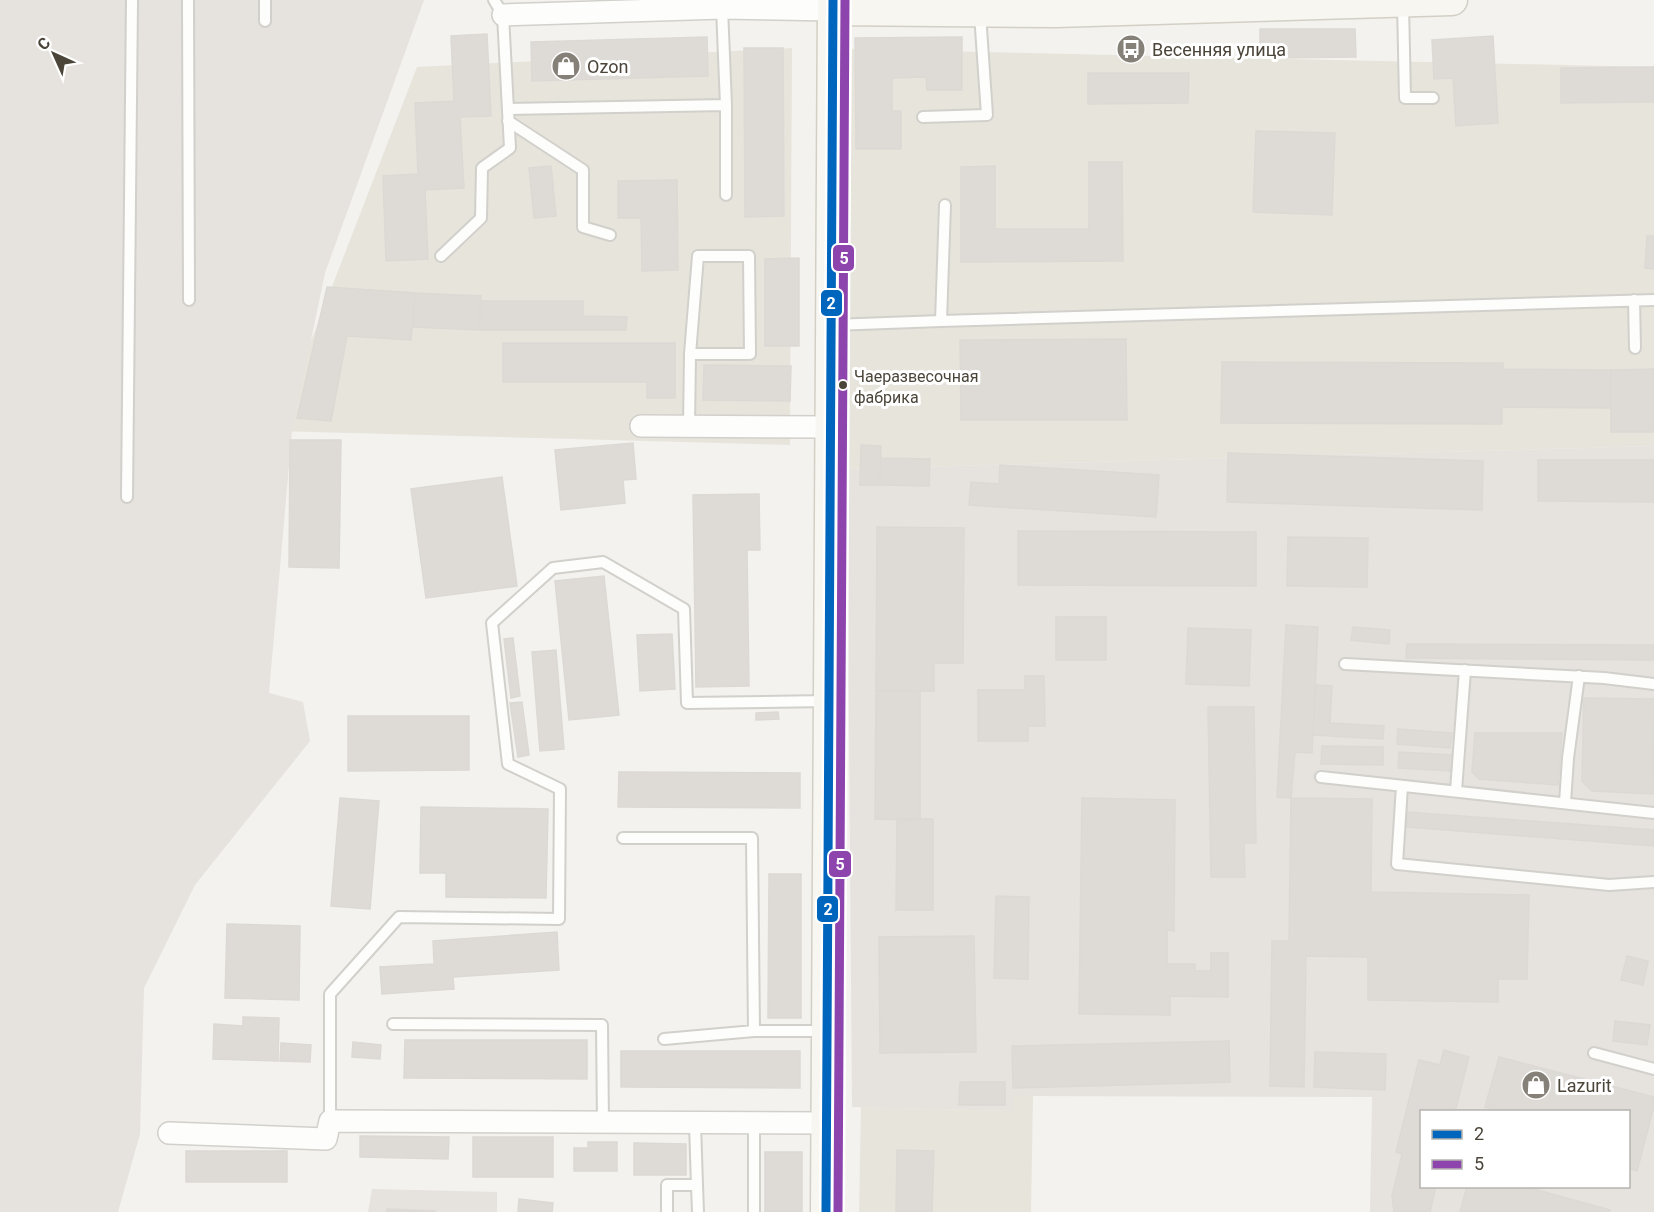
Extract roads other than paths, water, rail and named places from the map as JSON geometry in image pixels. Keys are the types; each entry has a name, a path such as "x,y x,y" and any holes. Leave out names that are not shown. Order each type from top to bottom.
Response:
{"street":[{"path":"498,8 722,8 833,5 980,12 1056,6 1452,0"},
{"path":"826,1212 833,5"},
{"path":"641,426 830,427"},
{"path":"169,1133 326,1139 330,1121 826,1123"}],"lane":[{"path":"127,497 132,0"},
{"path":"188,0 189,300"},
{"path":"265,0 265,21"},
{"path":"1403,1 1405,98 1433,98"},
{"path":"441,256 481,218 482,168 510,148 498,8"},
{"path":"722,8 726,105 726,195"},
{"path":"923,117 987,115 980,12"},
{"path":"508,108 726,105"},
{"path":"508,121 583,170 583,227 610,235"},
{"path":"941,321 945,205"},
{"path":"689,427 690,354 698,256 749,256 750,354 690,354"},
{"path":"1634,300 1635,348"},
{"path":"831,325 1654,300"},
{"path":"330,1121 330,994 399,917 559,919 560,789 508,764 492,623 553,567 603,562 684,609 687,703 828,701"},
{"path":"1345,664 1579,676 1654,684"},
{"path":"1456,791 1466,670"},
{"path":"1565,803 1568,758 1579,676"},
{"path":"1321,777 1654,813"},
{"path":"1402,786 1397,864 1609,885 1654,882"},
{"path":"623,838 752,837 754,1031"},
{"path":"393,1024 602,1025 603,1123"},
{"path":"664,1039 754,1031 826,1031"},
{"path":"1594,1053 1654,1069"},
{"path":"695,1124 698,1212"},
{"path":"754,1124 754,1212"},
{"path":"667,1212 667,1185 697,1185"}],"place":[{"name":"Весенняя улица","path":"1131,49"},
{"name":"Ozon","path":"566,66"},
{"name":"Чаеразвесочная фабрика","path":"843,385"},
{"name":"Lazurit","path":"1536,1085"}]}
